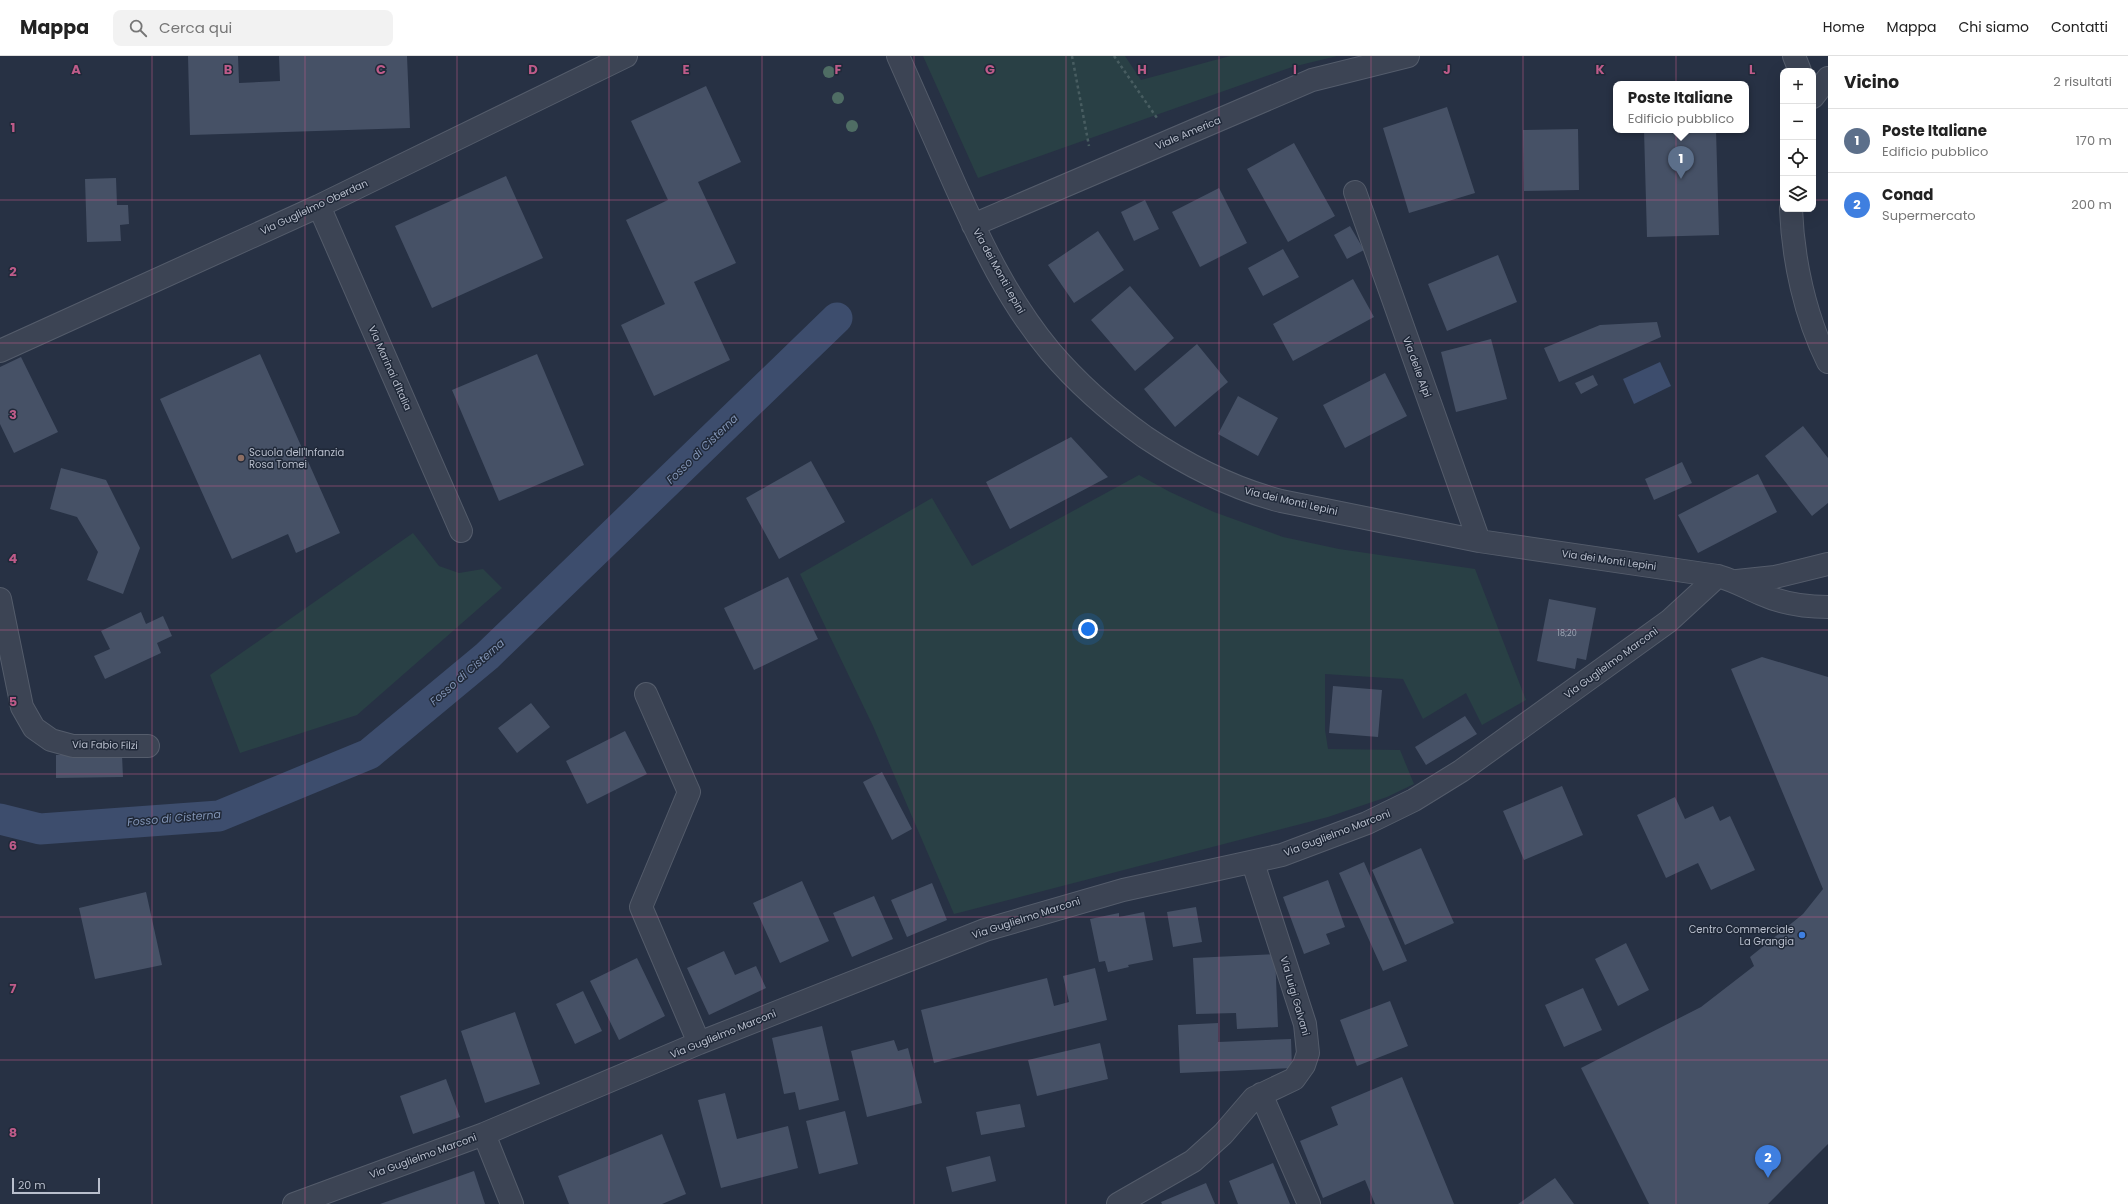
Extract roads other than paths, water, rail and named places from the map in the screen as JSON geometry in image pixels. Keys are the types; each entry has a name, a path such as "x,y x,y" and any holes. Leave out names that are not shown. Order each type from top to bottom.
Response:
{"street":[{"name":"Via Guglielmo Oberdan","path":"0,351 319,206 626,56"},
{"name":"Via dei Monti Lepini","path":"898,56 973,225 1011,296 1049,350 1089,392 1131,427 1167,452 1216,479 1257,495 1479,541 1728,579 1776,577 1828,564"},
{"name":"Viale America","path":"973,225 1312,80 1408,56"},
{"path":"1794,56 1799,68"},
{"path":"1816,93 1828,78"},
{"name":"Via delle Alpi","path":"1355,192 1479,541"},
{"name":"Via Marinai d'Italia","path":"319,206 461,531"},
{"path":"1790,212 1799,275 1812,322 1828,362"},
{"name":"Via dei Monti Lepini","path":"1728,579 1761,594 1783,601 1805,606 1828,607"},
{"name":"Via Guglielmo Marconi","path":"294,1204 484,1134 699,1043 920,955 999,926 1123,890 1253,863 1289,852 1367,823 1438,787 1728,579"},
{"name":"Via Fabio Filzi","path":"0,599 22,707 34,728 51,740 73,746 148,746"},
{"path":"646,694 690,792 641,907 699,1043"},
{"name":"Via Luigi Galvani","path":"1124,1202 1181,1169 1204,1152 1223,1134 1247,1105 1261,1094 1294,1079 1302,1070 1308,1053 1308,1039 1305,1024 1253,863"},
{"path":"1261,1094 1309,1204"},
{"path":"484,1134 512,1204"}],"water":[{"path":"1660,362 1671,386 1634,404 1623,379"}],"waterway":[{"name":"Fosso di Cisterna","path":"0,819 40,829 219,816 369,754 487,656 837,318"}],"place":[{"name":"Poste Italiane","path":"1681,179"},
{"name":"Scuola dell'Infanzia Rosa Tomei","path":"241,458"},
{"name":"Centro Commerciale La Grangia","path":"1802,935"},
{"name":"Conad","path":"1768,1178"}]}
